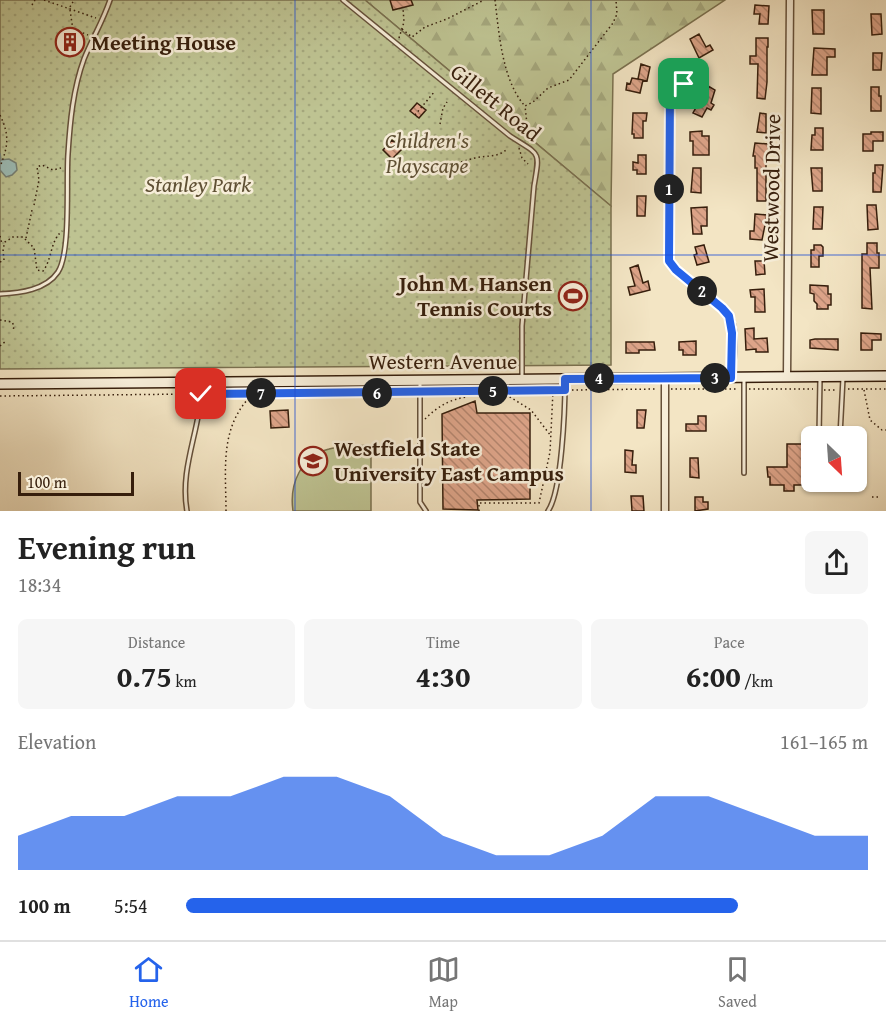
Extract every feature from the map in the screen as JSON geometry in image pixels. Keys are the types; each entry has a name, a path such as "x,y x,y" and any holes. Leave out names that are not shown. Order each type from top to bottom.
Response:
{"main road":[{"name":"Western Avenue","path":"0,384 886,376"}],"street":[{"name":"Westwood Drive","path":"787,377 790,0"},
{"path":"670,89 669,261 676,270 729,316 732,333 731,378"},
{"path":"665,378 665,511"}],"lane":[{"path":"0,294 37,288 53,278 62,264 66,231 67,166 75,93 82,65 110,0"},
{"name":"Gillett Road","path":"344,0 510,135 526,145 537,158 538,170 534,186 522,326 522,380"},
{"path":"819,426 820,376"},
{"path":"841,426 844,376"},
{"path":"744,378 744,473"},
{"path":"548,511 552,506 563,438 565,379"},
{"path":"420,381 420,511"},
{"path":"187,511 184,487 200,411 201,382"},
{"path":"420,502 426,511"}],"path":[{"path":"32,5 35,0"},
{"path":"44,0 103,20"},
{"path":"73,30 69,12 74,0"},
{"path":"402,29 412,37 425,27 447,19 484,0"},
{"path":"495,0 502,52 514,86 525,106 527,124 520,135"},
{"path":"525,106 548,88 569,80 613,23 616,14 616,0"},
{"path":"400,46 398,36 402,29 403,8"},
{"path":"69,36 73,30"},
{"path":"73,30 94,38"},
{"path":"415,114 435,91"},
{"path":"440,124 443,108 447,102"},
{"path":"0,115 6,128 8,141 6,155 0,167"},
{"path":"519,148 522,158 528,164"},
{"path":"452,162 464,162 474,158 498,155 507,149"},
{"path":"34,205 39,180 38,167 44,165 54,170 67,166"},
{"path":"26,238 32,210"},
{"path":"3,247 10,238 26,238 35,251 36,268 41,272 46,267 58,235 66,231"},
{"path":"0,236 4,260 0,262"},
{"path":"0,320 12,322 13,331"},
{"path":"0,346 6,341"},
{"path":"0,396 886,388"},
{"path":"863,389 870,420 882,430 886,430"},
{"path":"479,511 479,503 539,503 551,437 553,390"},
{"path":"500,391 531,410 551,437"},
{"path":"424,419 443,404 457,398 467,397 466,392"},
{"path":"226,511 229,432 233,420 253,393"},
{"path":"872,497 879,497"}],"green space":[{"name":"Stanley Park","path":"0,0 365,0 611,206 611,365 0,369"},
{"path":"365,0 725,0 613,74 611,206"},
{"path":"371,445 371,511 293,511 295,481 311,458 334,448"}],"water":[{"path":"0,153 1,160 9,159 16,163 17,170 12,175 6,177 0,170"}],"building":[{"path":"390,0 411,0 413,5 393,10"},
{"path":"755,5 769,6 768,24 759,24 760,14 754,14"},
{"path":"812,10 824,10 824,34 813,34"},
{"path":"871,14 881,14 882,34 872,35"},
{"path":"699,34 706,47 710,45 713,50 699,58 690,39"},
{"name":"Meeting House","path":"74,36 76,47 65,48 64,38"},
{"path":"756,38 768,38 765,99 757,98 758,64 750,64 750,56 756,56"},
{"path":"814,48 835,49 835,57 827,57 827,75 812,75"},
{"path":"873,53 882,53 881,70 873,70"},
{"path":"641,64 650,67 647,81 638,79"},
{"path":"632,78 643,80 640,93 626,90 627,83 630,84"},
{"path":"708,86 715,90 711,103 714,105 711,110 707,108 702,117 693,113"},
{"path":"871,87 879,87 881,111 871,111"},
{"path":"812,88 821,88 821,114 811,113"},
{"path":"417,103 426,110 419,118 410,111"},
{"path":"633,113 647,113 646,121 643,121 643,138 634,138 632,134"},
{"path":"760,113 766,114 766,133 757,132"},
{"path":"815,128 823,128 823,150 811,150"},
{"path":"702,131 702,136 709,136 709,155 693,155 693,141 690,141 690,132"},
{"path":"871,132 883,132 883,141 873,141 873,151 863,151 863,134 871,134"},
{"path":"392,140 402,149 392,159 383,150"},
{"path":"755,143 769,144 768,153 766,153 766,201 757,201 757,168 755,168 755,156 753,156"},
{"path":"638,155 646,155 646,174 637,174 637,170 633,170 633,162 638,163"},
{"path":"875,165 883,165 881,192 873,192"},
{"path":"693,168 701,168 701,193 691,192"},
{"path":"811,168 822,168 822,191 813,191"},
{"path":"637,196 646,196 645,216 637,216"},
{"path":"867,205 876,205 878,229 868,230"},
{"path":"707,207 707,226 701,226 702,234 693,234 691,208"},
{"path":"814,207 823,207 822,229 813,229"},
{"path":"755,214 767,215 762,240 750,239 750,231 754,231"},
{"path":"867,243 877,243 877,253 879,253 879,268 870,268 872,309 862,308 862,254 867,254"},
{"path":"704,245 709,262 697,265 694,255 697,254 695,247"},
{"path":"814,245 823,247 823,256 819,256 819,267 811,267 811,250 814,250"},
{"path":"755,261 764,261 765,274 756,275"},
{"path":"638,265 643,283 648,281 650,290 630,295 628,287 635,286 630,268"},
{"path":"810,285 828,286 831,305 828,305 828,309 817,309 814,294 810,293"},
{"path":"764,289 765,312 755,312 755,297 751,297 750,290"},
{"path":"754,328 754,339 767,338 768,352 756,352 756,349 746,350 745,329"},
{"path":"861,333 881,334 881,340 872,340 872,350 861,350"},
{"path":"838,339 838,350 810,348 810,340"},
{"path":"696,341 696,355 683,355 683,350 679,350 679,342"},
{"path":"626,342 654,342 655,350 626,353"},
{"path":"475,401 477,413 530,413 530,499 477,500 478,510 443,509 442,414"},
{"path":"288,410 289,427 271,428 270,411"},
{"path":"637,410 646,410 644,428 637,428"},
{"path":"698,416 706,416 706,431 686,431 686,424 698,424"},
{"path":"787,444 801,444 801,485 794,485 794,491 784,491 784,485 770,485 767,467 787,467"},
{"path":"625,450 633,451 632,465 636,465 636,473 625,472"},
{"path":"690,458 698,458 699,478 690,477"},
{"path":"631,496 643,496 644,511 632,511"},
{"path":"695,497 703,497 703,502 708,502 708,509 695,511"}],"place":[{"name":"Meeting House","path":"70,42"},
{"name":"John M. Hansen Tennis Courts","path":"573,296"},
{"name":"Westfield State University East Campus","path":"313,461"}],"route":[{"path":"201,394 565,390 565,379 731,378 732,333 729,316 676,270 669,261 670,89 684,84"}],"park label":[{"name":"Children's Playscape","path":"427,152"}]}
